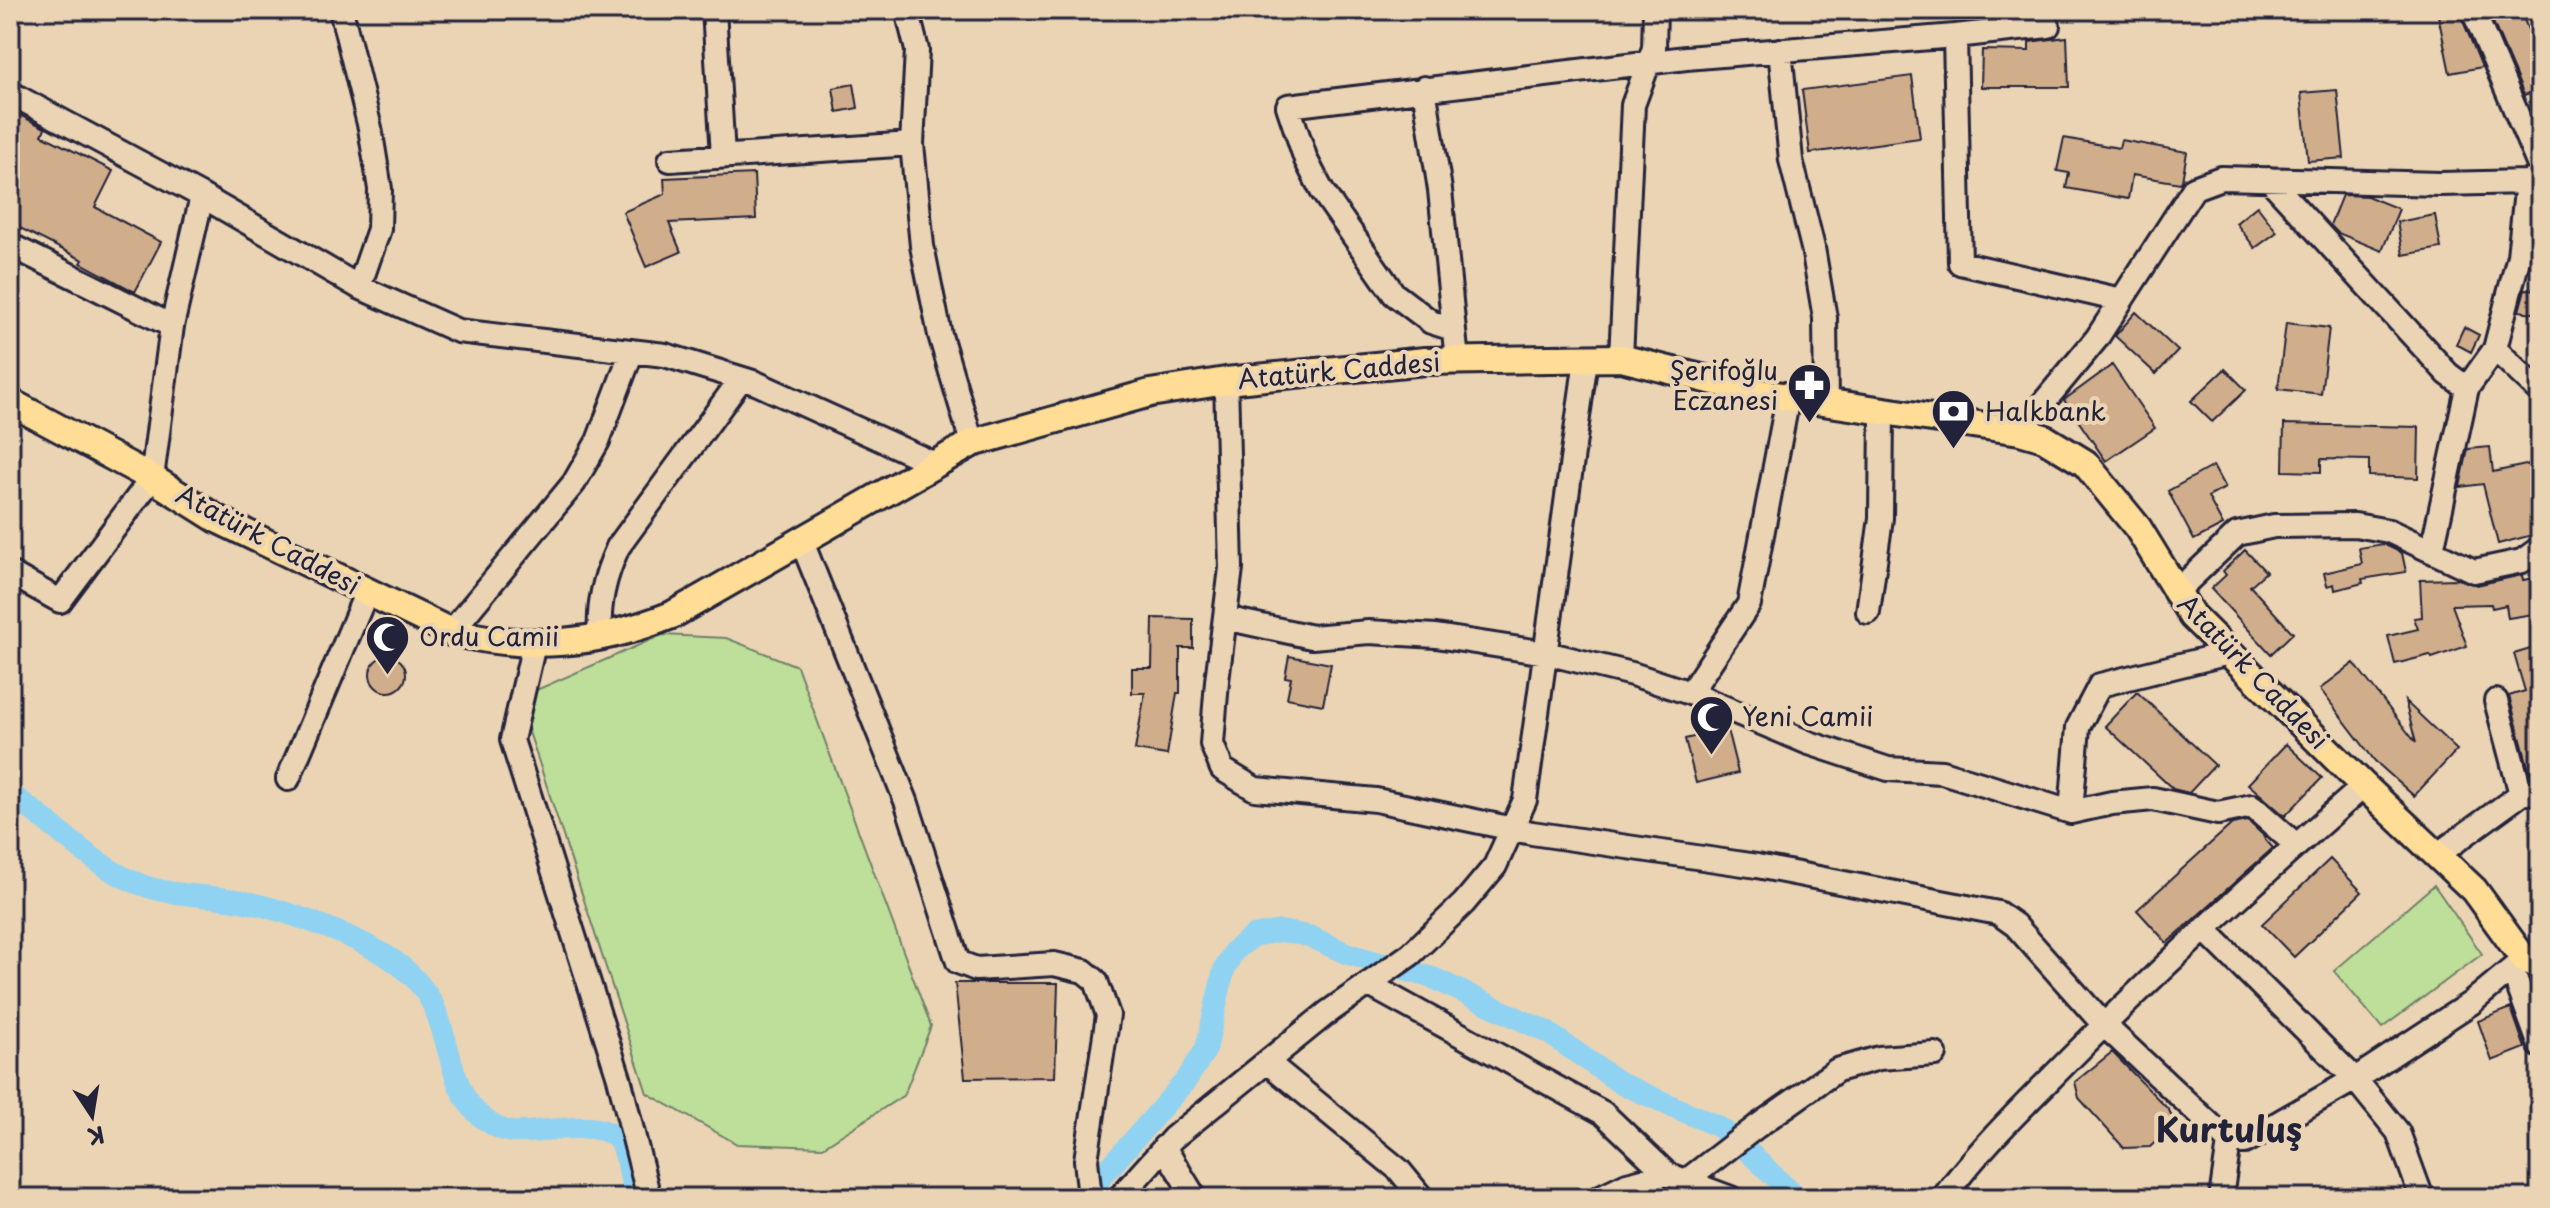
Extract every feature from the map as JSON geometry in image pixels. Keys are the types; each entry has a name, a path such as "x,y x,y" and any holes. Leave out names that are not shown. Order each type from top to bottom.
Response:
{"main road":[{"name":"Atatürk Caddesi","path":"10,402 152,478 217,519 451,632 480,639 534,644 600,638 672,615 972,443 1150,393 1226,381 1425,361 1621,358 1762,393 2020,431 2044,438 2085,463 2138,528 2175,593 2192,616 2474,890 2525,965"}],"street":[{"path":"341,10 370,128 380,189 379,229 359,287"},
{"path":"714,10 723,156"},
{"path":"907,10 917,50 912,144 922,246 930,291 972,443"},
{"path":"1621,358 1633,105 1654,48 1655,10"},
{"path":"2432,550 2467,388 2495,349 2536,176 2475,10"},
{"path":"1453,329 1431,322 1394,294 1322,191 1306,160 1288,106 1648,63 2048,26"},
{"path":"1955,36 1960,263 2121,300"},
{"path":"1780,50 1791,160 1813,248 1825,318 1826,403"},
{"path":"1424,88 1440,190 1457,361"},
{"path":"10,93 202,196 359,287 458,331 665,355 741,379 935,464"},
{"path":"670,160 912,144"},
{"path":"2020,431 2097,338 2194,188 2221,178 2440,184 2536,176"},
{"path":"2269,179 2448,374 2467,388"},
{"path":"10,573 60,601 152,478 172,326 202,196"},
{"path":"10,245 172,326"},
{"path":"2495,349 2540,392"},
{"path":"451,632 574,483 598,441 632,351"},
{"path":"1119,1198 1164,1147 1267,1062 1411,954 1464,903 1495,866 1525,800 1586,359"},
{"path":"600,638 600,597 606,573 618,547 741,379"},
{"path":"1226,381 1231,568 1212,744 1222,769 1255,789 1376,800 1514,829 1757,866 1998,913 2015,925 2104,1025 2229,1142 2245,1142 2355,1079 2525,965 2540,1046"},
{"path":"1690,693 1749,604 1788,397"},
{"path":"1868,612 1881,518 1882,411"},
{"path":"2175,593 2237,534 2274,526 2355,525 2389,531 2474,571 2522,561 2540,548"},
{"path":"802,542 906,801 958,962 976,969 1054,964 1084,971 1096,981 1108,1015 1086,1160 1090,1198"},
{"path":"288,779 367,591"},
{"path":"1225,618 1312,637 1369,632 1436,636 1546,653 1632,674 1690,693 1809,743 1888,769 1942,772 2071,812 2112,803 2153,799 2218,813 2252,806 2296,845"},
{"path":"534,644 512,740 619,1078 649,1198"},
{"path":"2071,812 2078,727 2100,685 2229,653"},
{"path":"2437,855 2530,793 2496,701"},
{"path":"1943,1198 1970,1160 2104,1025 2204,929 2364,786"},
{"path":"2204,929 2355,1079 2398,1132 2422,1198"},
{"path":"1374,980 1603,1113 1676,1177 1731,1198"},
{"path":"1598,1198 1627,1184 1676,1177 1721,1154 1837,1070 1879,1058 1935,1054"},
{"path":"1267,1062 1399,1170 1422,1198"},
{"path":"2221,1198 2229,1142"},
{"path":"1164,1147 1195,1198"}],"green space":[{"path":"662,635 726,638 797,666 931,1026 904,1095 823,1147 737,1144 647,1093 518,698"},
{"path":"2434,885 2482,954 2382,1028 2334,971"}],"building":[{"path":"2520,10 2540,58 2540,90 2524,95 2490,15"},
{"path":"2438,15 2461,16 2482,67 2450,73"},
{"path":"2067,37 2069,87 1981,87 1982,50 2029,51 2029,42"},
{"path":"1912,76 1920,138 1810,153 1802,90"},
{"path":"854,84 858,108 837,112 833,88"},
{"path":"2337,90 2344,158 2308,161 2301,93"},
{"path":"10,110 45,128 42,135 113,171 95,207 161,242 135,292 81,263 83,260 10,223"},
{"path":"2064,138 2119,148 2121,140 2187,152 2182,181 2132,175 2128,199 2066,188 2069,173 2057,171"},
{"path":"754,174 756,219 669,223 681,252 646,267 623,212 665,194 664,178"},
{"path":"2342,195 2367,196 2399,209 2382,251 2338,233 2330,225"},
{"path":"2257,206 2277,232 2255,248 2236,223"},
{"path":"2435,215 2441,248 2403,255 2397,222"},
{"path":"2525,289 2540,290 2540,314 2519,311"},
{"path":"2136,312 2178,351 2156,374 2115,336"},
{"path":"2286,323 2329,328 2321,394 2278,389"},
{"path":"2464,327 2479,335 2471,352 2456,344"},
{"path":"2112,365 2155,428 2106,461 2064,400"},
{"path":"2225,369 2246,390 2212,422 2191,401"},
{"path":"2284,424 2419,427 2418,478 2369,476 2369,460 2321,459 2321,472 2283,471"},
{"path":"2490,447 2493,472 2540,462 2540,533 2498,544 2483,484 2460,487 2468,449"},
{"path":"2213,466 2225,488 2208,497 2223,525 2194,540 2168,491"},
{"path":"2383,544 2402,553 2406,572 2362,579 2363,583 2335,590 2334,584 2327,586 2324,573 2362,564 2359,548"},
{"path":"2245,550 2266,572 2250,586 2293,633 2271,654 2211,589 2226,575 2223,571"},
{"path":"2522,575 2523,580 2540,577 2540,613 2508,618 2506,605 2492,608 2491,604 2452,605 2467,646 2432,658 2430,655 2395,664 2388,636 2418,629 2414,618 2422,617 2420,580 2458,579 2477,585"},
{"path":"1153,618 1193,619 1193,648 1180,648 1180,693 1177,693 1167,755 1135,750 1145,693 1132,693 1132,668 1152,668"},
{"path":"2540,646 2540,769 2530,773 2509,696 2525,691 2514,654"},
{"name":"Ordu Camii","path":"388,656 401,661 406,674 401,687 388,692 375,687 370,674 375,661"},
{"path":"1289,656 1331,664 1323,705 1287,698 1291,678 1285,677"},
{"path":"2354,663 2416,743 2405,701 2457,750 2414,796 2375,761 2320,689"},
{"path":"2137,692 2215,765 2189,793 2173,789 2105,726"},
{"name":"Yeni Camii","path":"1727,729 1738,773 1696,783 1685,739"},
{"path":"2286,744 2322,778 2285,816 2248,784"},
{"path":"2248,821 2273,848 2167,943 2137,910 2232,824"},
{"path":"2330,859 2362,892 2294,957 2262,924"},
{"path":"955,983 1058,983 1055,1077 965,1078"},
{"path":"2511,1008 2525,1048 2492,1061 2478,1021"},
{"path":"2112,1052 2169,1110 2175,1124 2150,1147 2124,1148 2079,1098 2075,1082"}],"waterway":[{"path":"10,794 94,859 131,881 161,891 235,900 271,908 335,931 388,957 414,978 429,998 464,1096 484,1119 508,1131 583,1128 609,1133 618,1140 625,1153 635,1198"},
{"path":"1083,1198 1187,1079 1206,1049 1224,970 1234,951 1253,936 1280,931 1309,936 1348,954 1433,978 1547,1032 1620,1083 1717,1126 1797,1198"}],"place":[{"name":"Şerifoğlu Eczanesi","path":"1809,425"},
{"name":"Halkbank","path":"1954,451"},
{"name":"Ordu Camii","path":"388,676"},
{"name":"Yeni Camii","path":"1711,756"}],"district":[{"name":"Kurtuluş","path":"2229,1130"}]}
